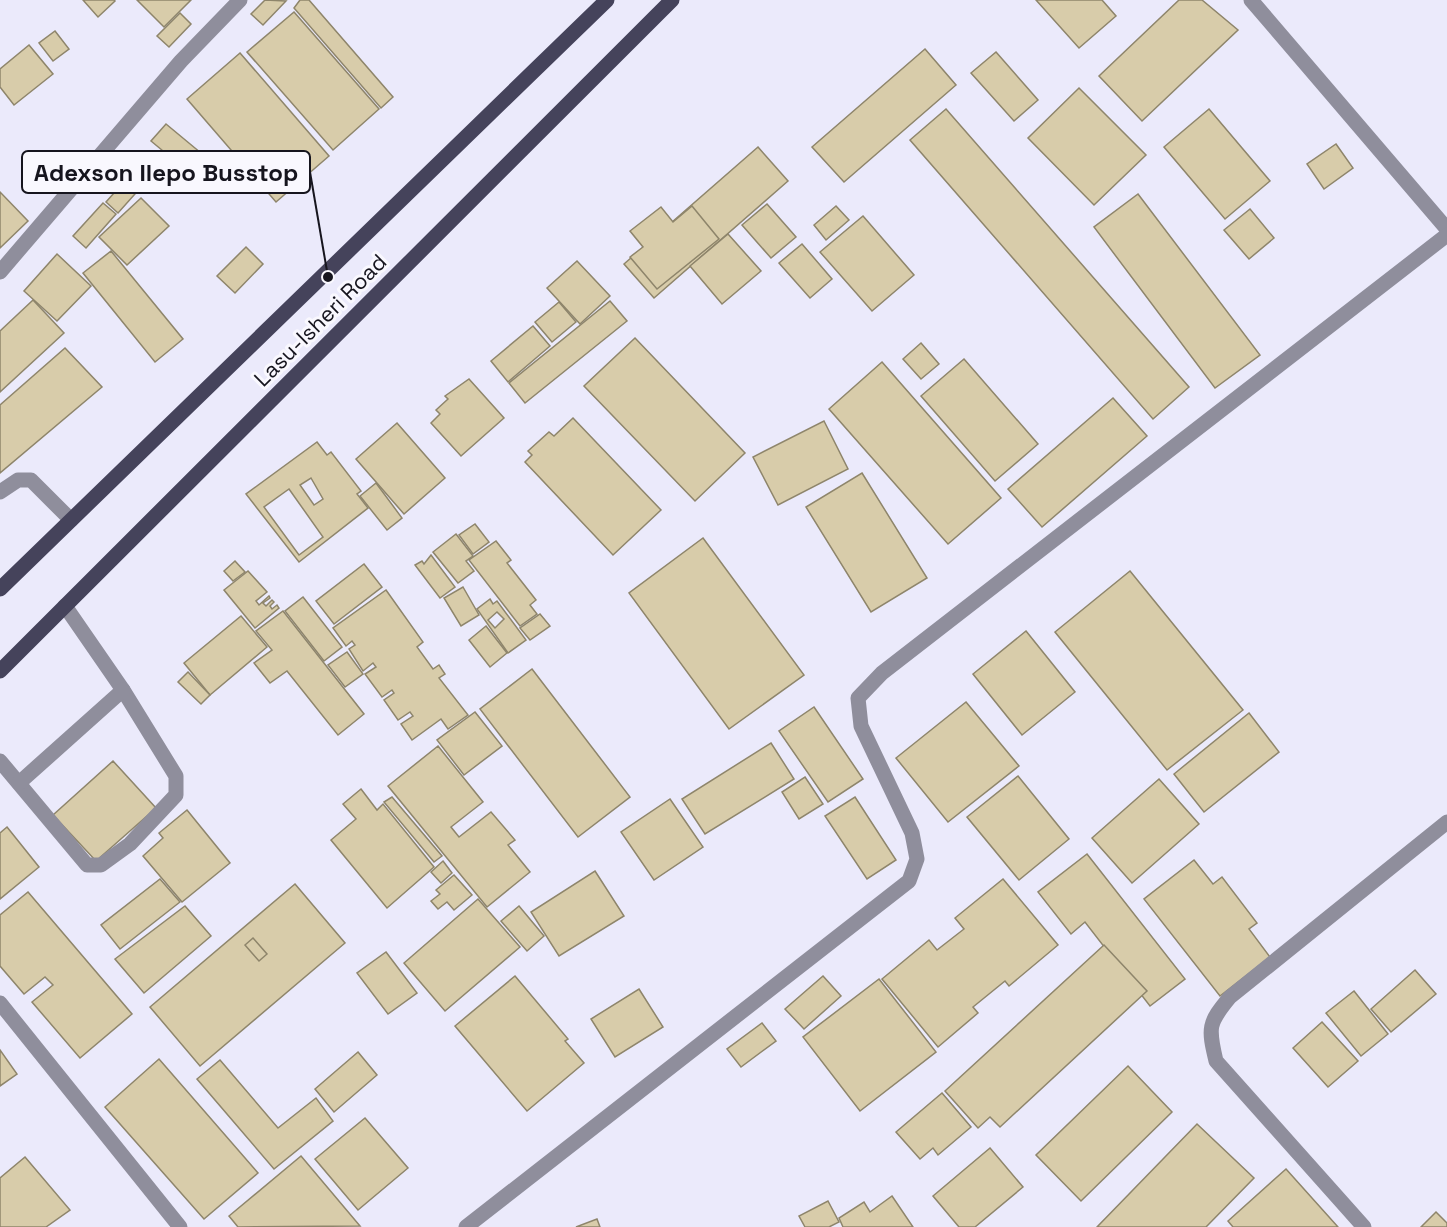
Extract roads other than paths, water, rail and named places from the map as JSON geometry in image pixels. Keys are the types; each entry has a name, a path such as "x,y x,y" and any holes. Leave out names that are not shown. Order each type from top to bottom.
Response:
{"main road":[{"name":"Lasu-Isheri Road","path":"0,589 607,0"},
{"name":"Lasu-Isheri Road","path":"0,671 672,0"}],"street":[{"path":"0,272 181,61 240,0"},
{"path":"1251,0 1447,229"},
{"path":"466,1227 909,881 917,860 912,833 861,726 858,698 882,673 1447,235"},
{"path":"0,492 18,480 31,480 71,520"},
{"path":"0,761 87,865 101,865 130,844 176,795 176,776 123,690 66,606"},
{"path":"19,783 123,690"},
{"path":"1364,1227 1216,1061 1210,1037 1213,1016 1230,997 1447,822"},
{"path":"0,1003 180,1227"}],"place":[{"name":"Adexson Ilepo Busstop","path":"328,277"}]}
